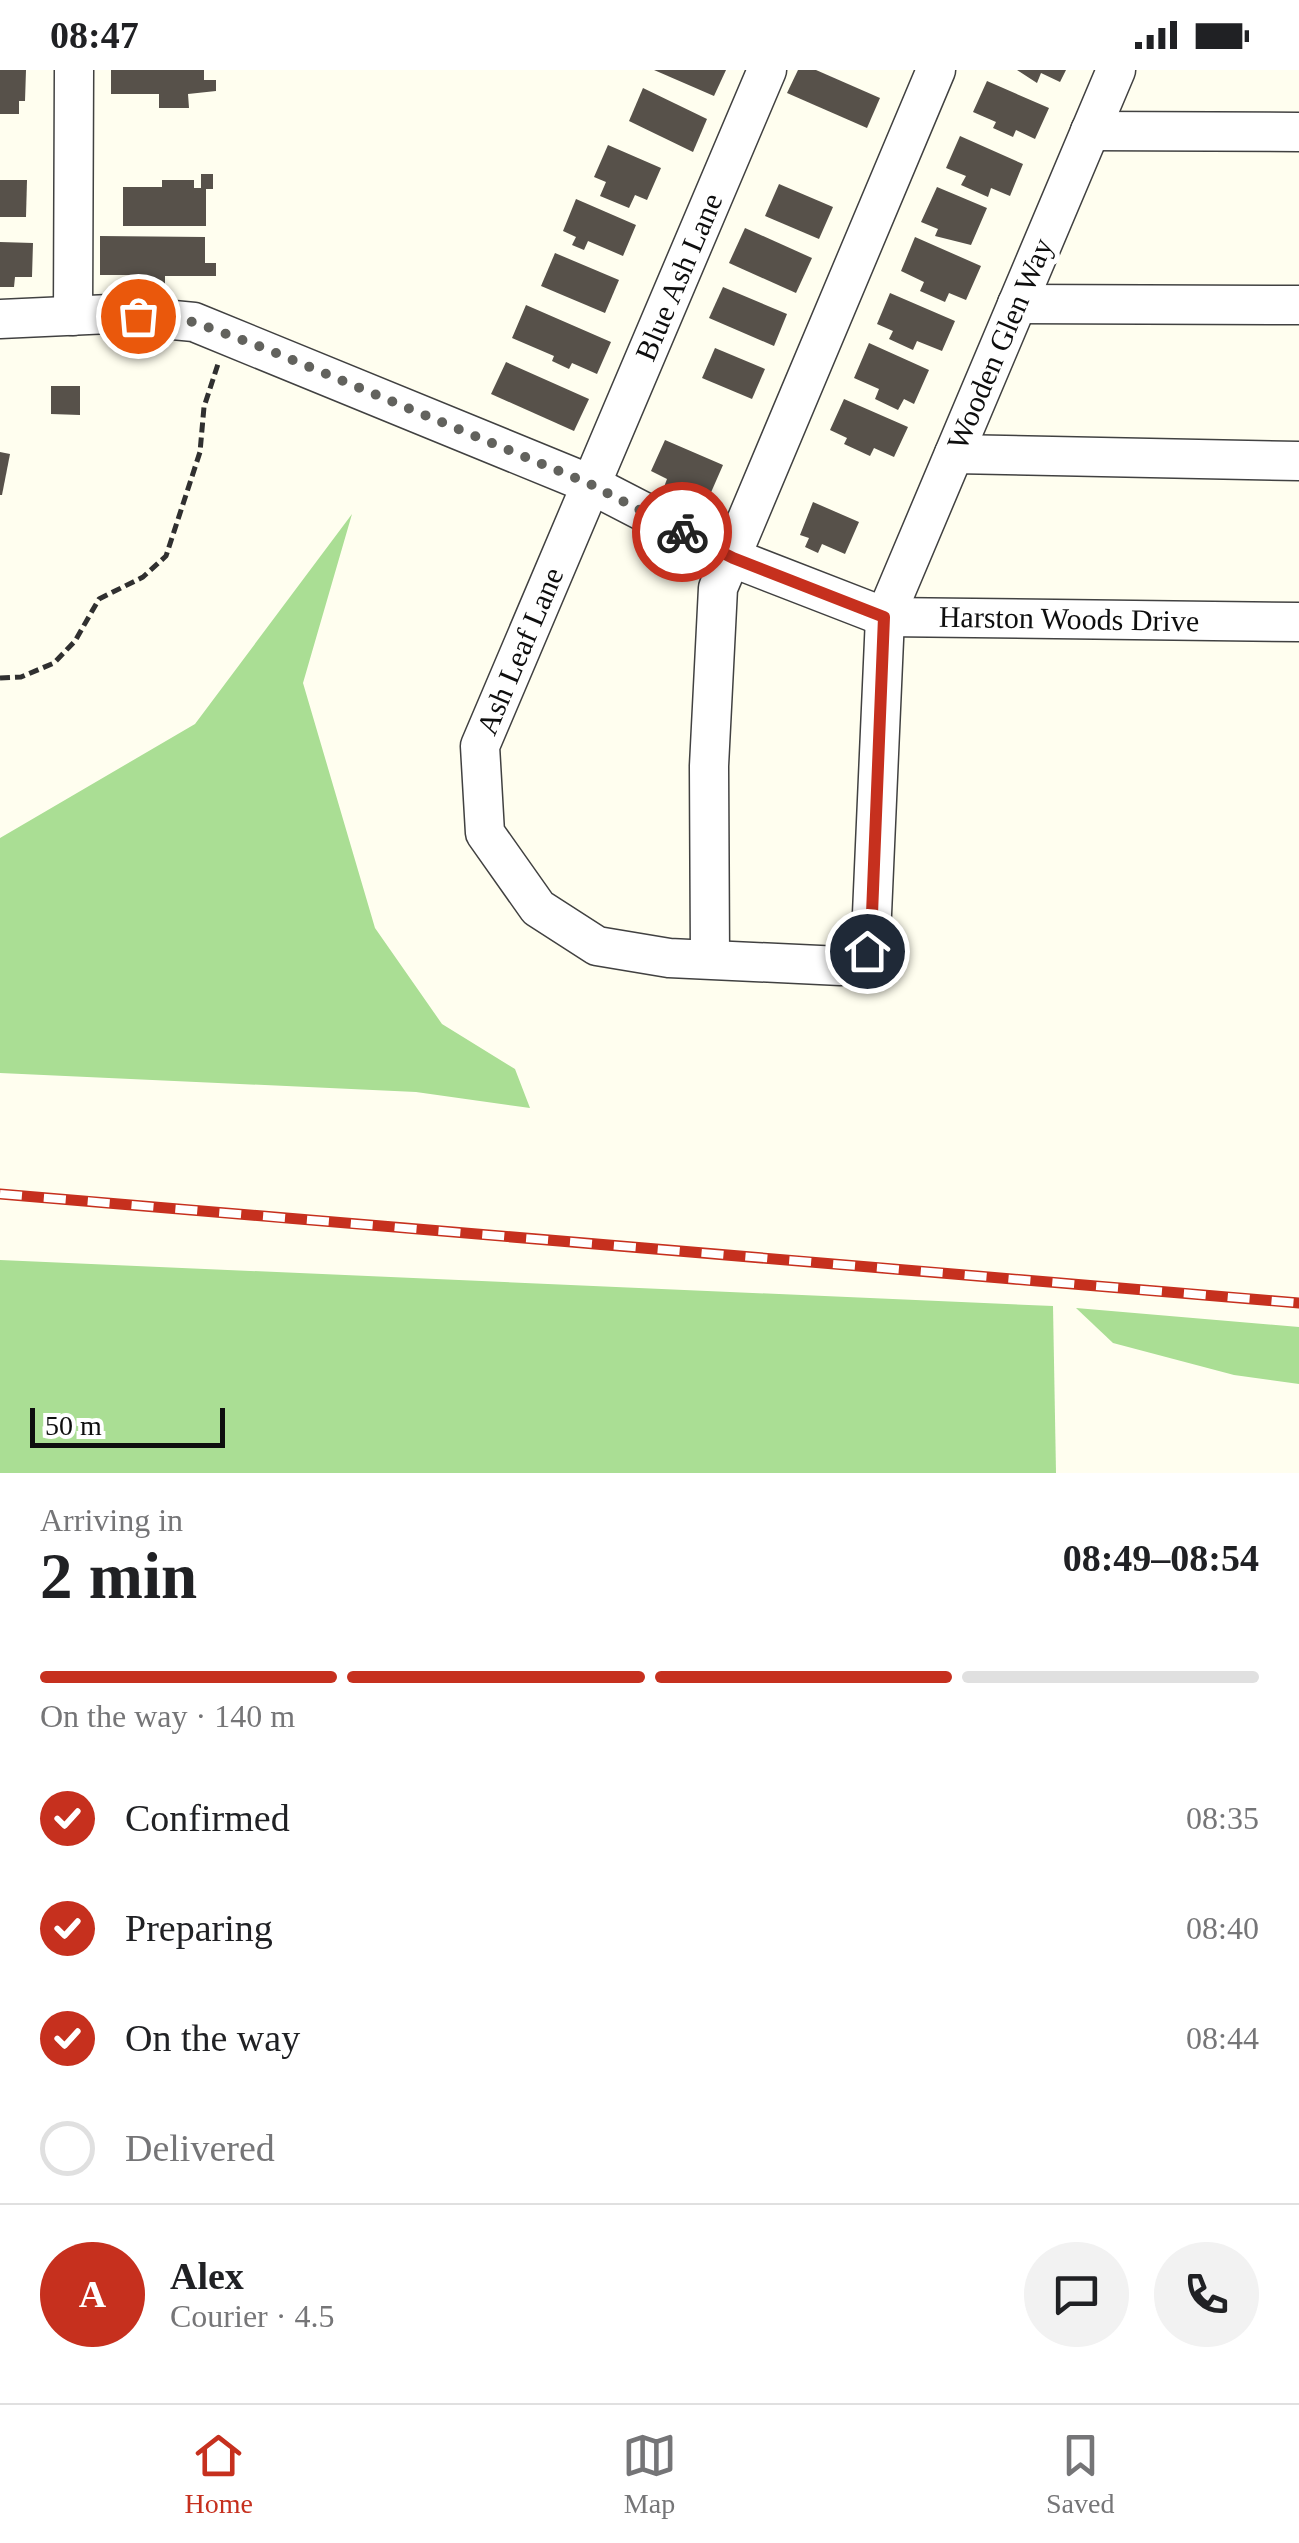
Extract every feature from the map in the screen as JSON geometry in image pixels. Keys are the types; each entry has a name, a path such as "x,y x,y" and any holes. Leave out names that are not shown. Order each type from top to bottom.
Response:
{"street":[{"path":"73,316 74,70"},
{"name":"Blue Ash Lane","path":"590,484 767,70"},
{"path":"710,958 710,766 718,588 936,70"},
{"name":"Wooden Glen Way","path":"884,617 1116,70"},
{"path":"1090,131 1299,132"},
{"path":"1017,304 1299,305"},
{"name":"Harston Woods Drive","path":"0,319 110,314 194,322 590,484 733,558 884,617 1299,622"},
{"path":"954,454 1299,460"},
{"name":"Ash Leaf Lane","path":"590,484 480,746 485,833 538,908 596,946 669,958 841,966 867,951 872,914 884,617"}],"path":[{"path":"0,678 21,677 54,662 76,640 99,600 144,577 166,556 200,452 209,384 232,336"}],"green space":[{"path":"352,514 303,683 375,928 442,1024 515,1069 530,1108 416,1092 0,1073 0,838 195,724"},
{"path":"0,1260 1053,1306 1056,1473 0,1473"},
{"path":"1076,1308 1299,1327 1299,1384 1234,1375 1113,1343"}],"building":[{"path":"0,70 26,70 25,101 19,101 19,114 0,114"},
{"path":"111,70 204,70 204,80 216,80 216,91 188,94 189,108 159,108 159,94 111,94"},
{"path":"654,70 726,70 714,96"},
{"path":"798,70 816,70 880,98 867,128 787,93"},
{"path":"1017,70 1066,70 1060,82 1041,73 1037,83"},
{"path":"987,81 1049,108 1035,139 1016,130 1013,137 993,128 996,122 973,112"},
{"path":"643,88 707,119 693,152 629,121"},
{"path":"960,136 1023,164 1010,196 991,188 988,197 961,185 966,176 946,168"},
{"path":"608,145 661,168 647,200 635,195 629,208 600,196 606,182 594,177"},
{"path":"201,174 213,174 213,189 206,189 206,226 123,226 123,187 162,187 162,180 194,180 194,188 201,188"},
{"path":"0,180 27,180 26,217 0,217"},
{"path":"779,184 833,207 819,239 765,216"},
{"path":"937,187 987,208 971,245 935,236 938,229 921,222"},
{"path":"576,199 636,225 623,256 588,241 584,250 572,245 576,237 563,231"},
{"path":"745,228 812,258 796,293 729,263"},
{"path":"100,236 205,237 205,263 216,263 216,276 165,276 165,285 137,285 138,275 100,275"},
{"path":"915,237 981,266 966,300 949,293 945,302 920,291 924,282 901,271"},
{"path":"0,242 33,243 32,277 15,277 14,287 0,287"},
{"path":"555,253 619,280 605,313 541,286"},
{"path":"723,287 787,314 774,346 709,318"},
{"path":"890,293 955,321 942,351 917,341 913,350 889,339 893,331 877,324"},
{"path":"526,305 611,342 597,374 572,363 569,369 552,361 554,356 512,338"},
{"path":"869,343 929,370 914,404 904,399 898,410 875,399 879,389 854,378"},
{"path":"715,348 765,369 752,399 702,378"},
{"path":"506,362 589,399 574,431 491,394"},
{"path":"51,386 80,386 80,415 51,414"},
{"path":"844,399 908,427 894,457 874,448 870,456 844,444 847,438 830,430"},
{"path":"665,440 723,465 709,497 690,489 686,497 664,487 667,479 651,471"},
{"path":"0,452 10,454 2,495 0,495"},
{"path":"813,502 859,522 845,554 822,544 818,553 805,547 809,538 800,535"}],"railway":[{"path":"0,1194 1299,1303"}],"way so far":[{"path":"138,316 194,322 264,348 590,484 682,532"}],"route":[{"path":"682,532 733,558 884,617 872,914 867,951"}]}
